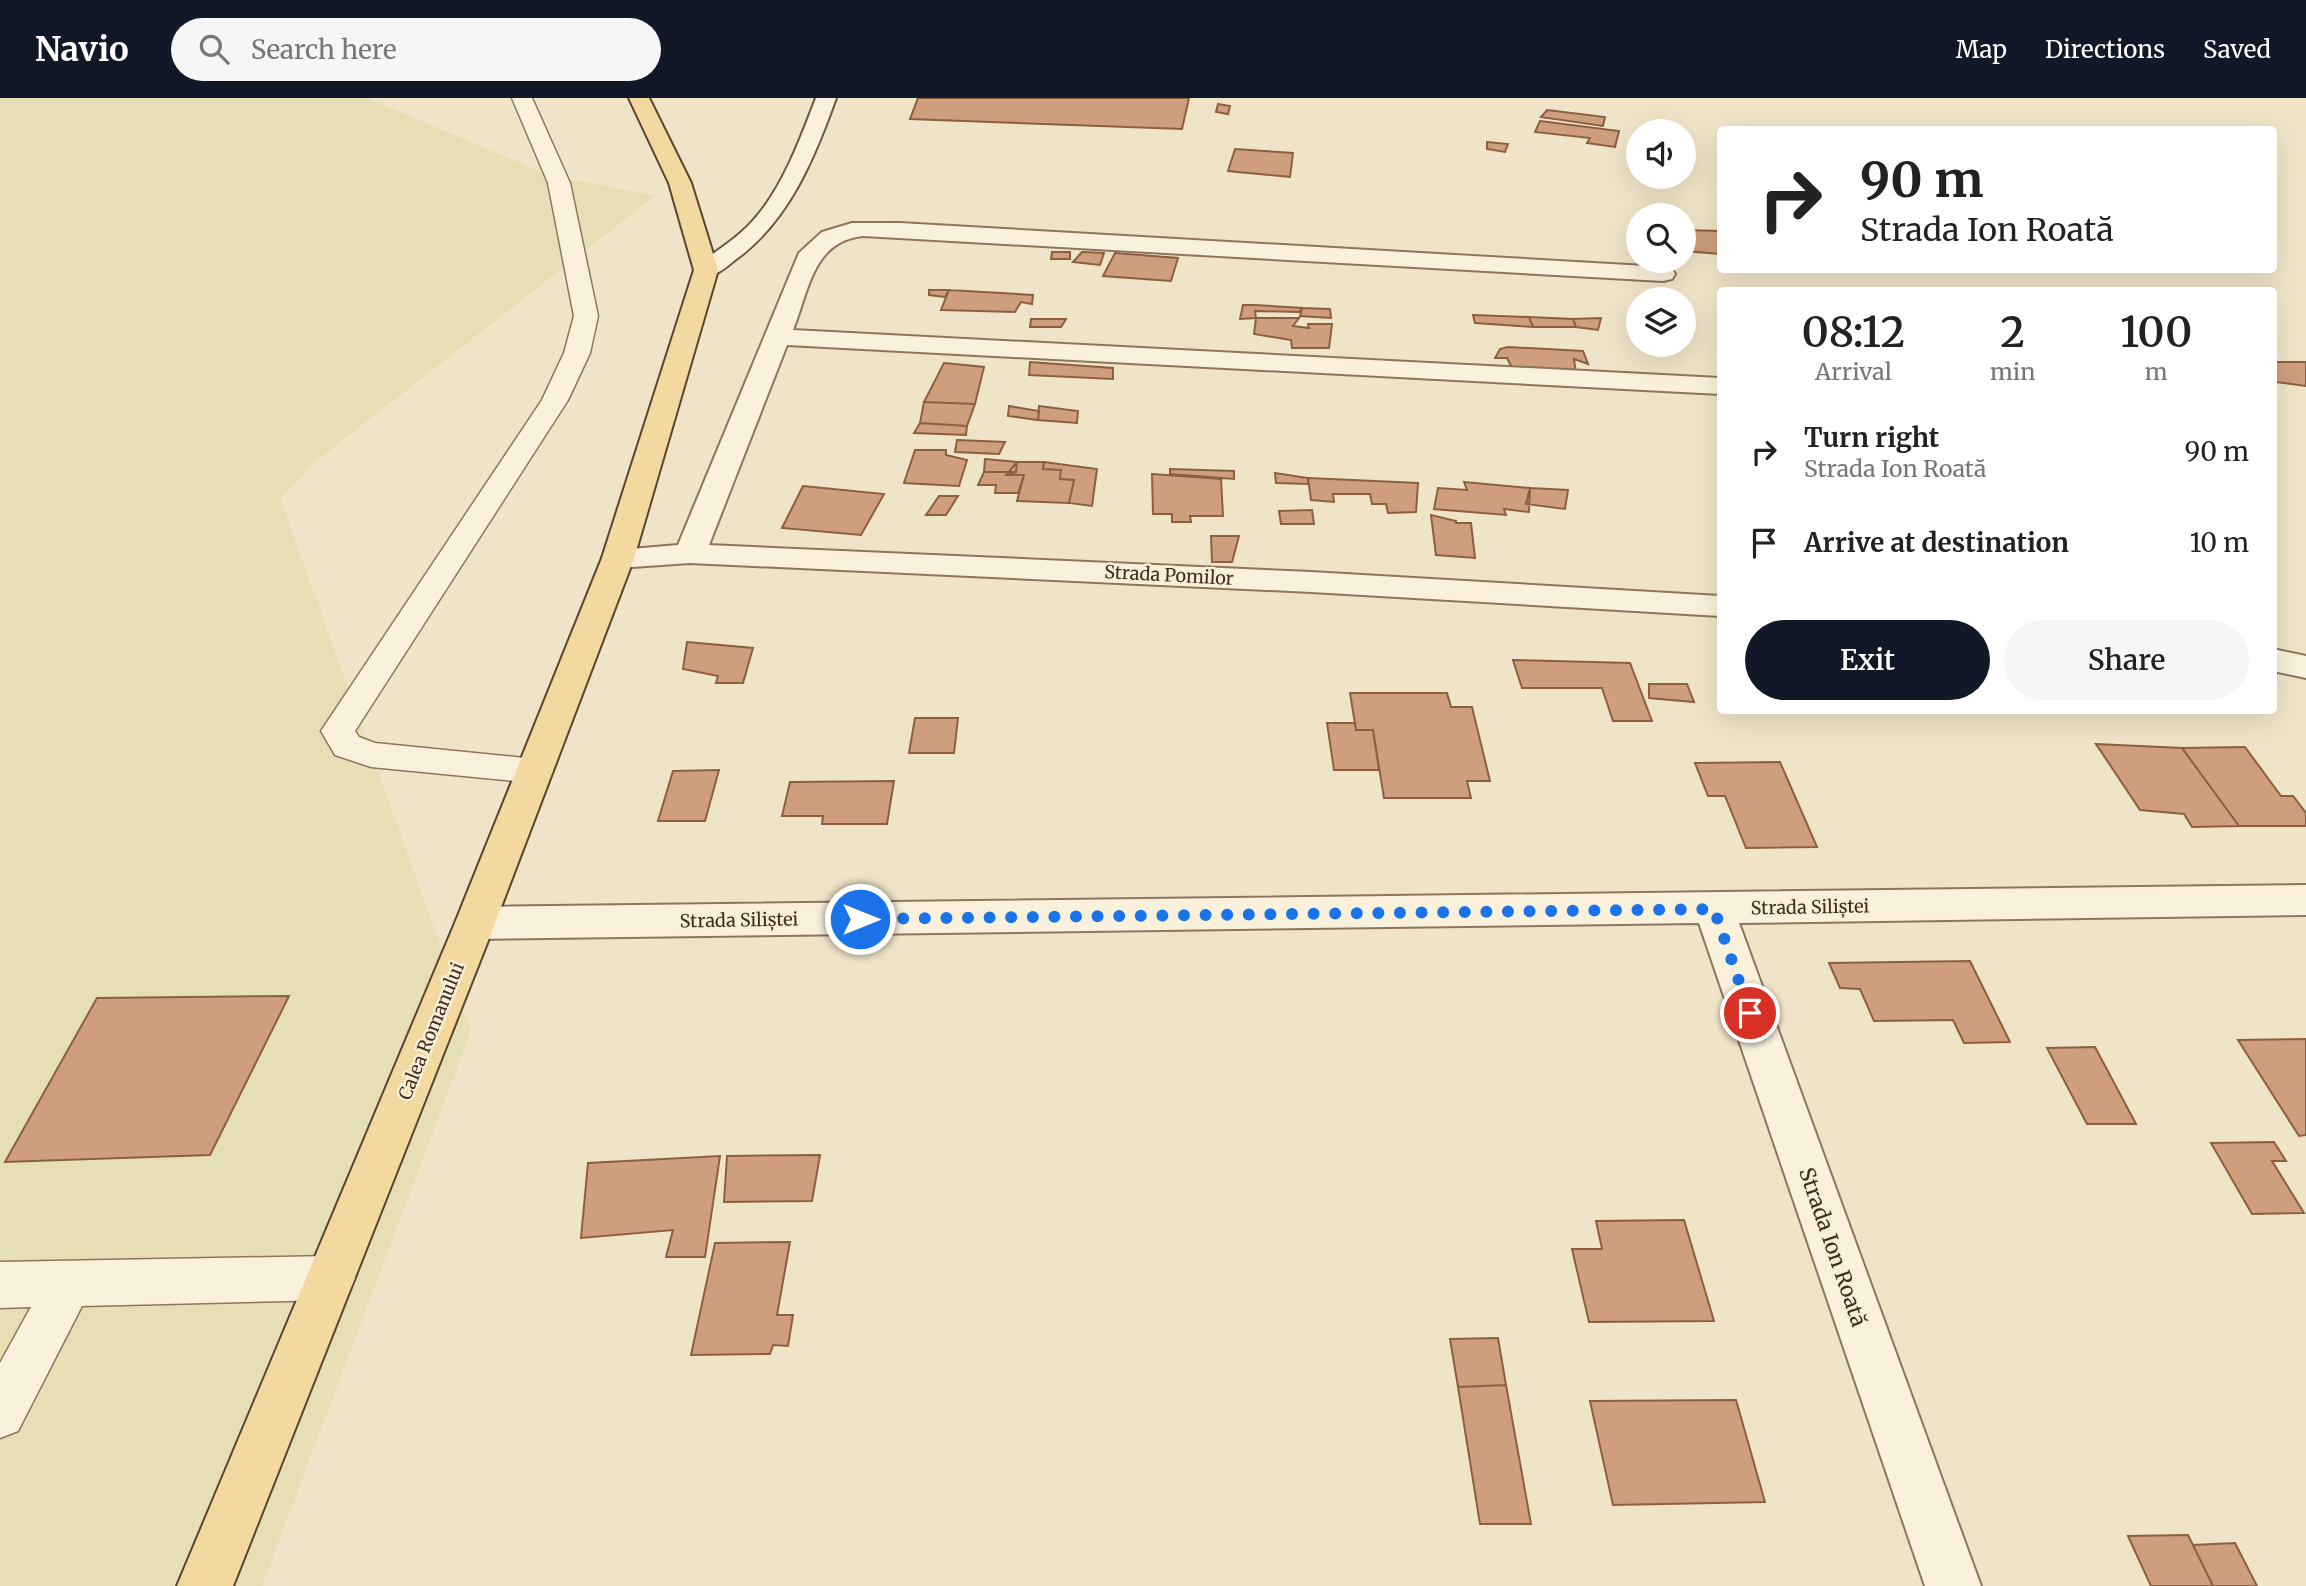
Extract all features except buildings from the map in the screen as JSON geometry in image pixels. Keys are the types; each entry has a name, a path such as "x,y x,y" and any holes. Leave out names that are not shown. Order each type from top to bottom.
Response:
{"main road":[{"path":"639,98 680,183 694,221 706,270"},
{"name":"Calea Romanului","path":"205,1586 475,923 618,558 706,270"}],"street":[{"path":"706,270 740,246 771,214 817,122 826,98"},
{"path":"690,554 811,253 821,241 840,231 900,230 1663,274"},
{"path":"779,337 1717,386"},
{"name":"Strada Pomilor","path":"618,558 690,554 1311,582 1717,606"},
{"path":"2277,661 2306,667"},
{"name":"Strada Siliștei","path":"475,923 2306,900"},
{"name":"Strada Ion Roată","path":"1714,909 1953,1586"}],"lane":[{"path":"522,98 559,183 586,316 577,353 555,400 338,731 347,746 371,755 535,771"},
{"path":"0,1284 331,1278"},
{"path":"0,1413 69,1283"}],"shaded area":[{"path":"0,98 367,98 549,175 655,196 316,461 280,498 471,1031 262,1586 0,1586"}],"route":[{"path":"860,919 1714,909 1750,1013"}]}
